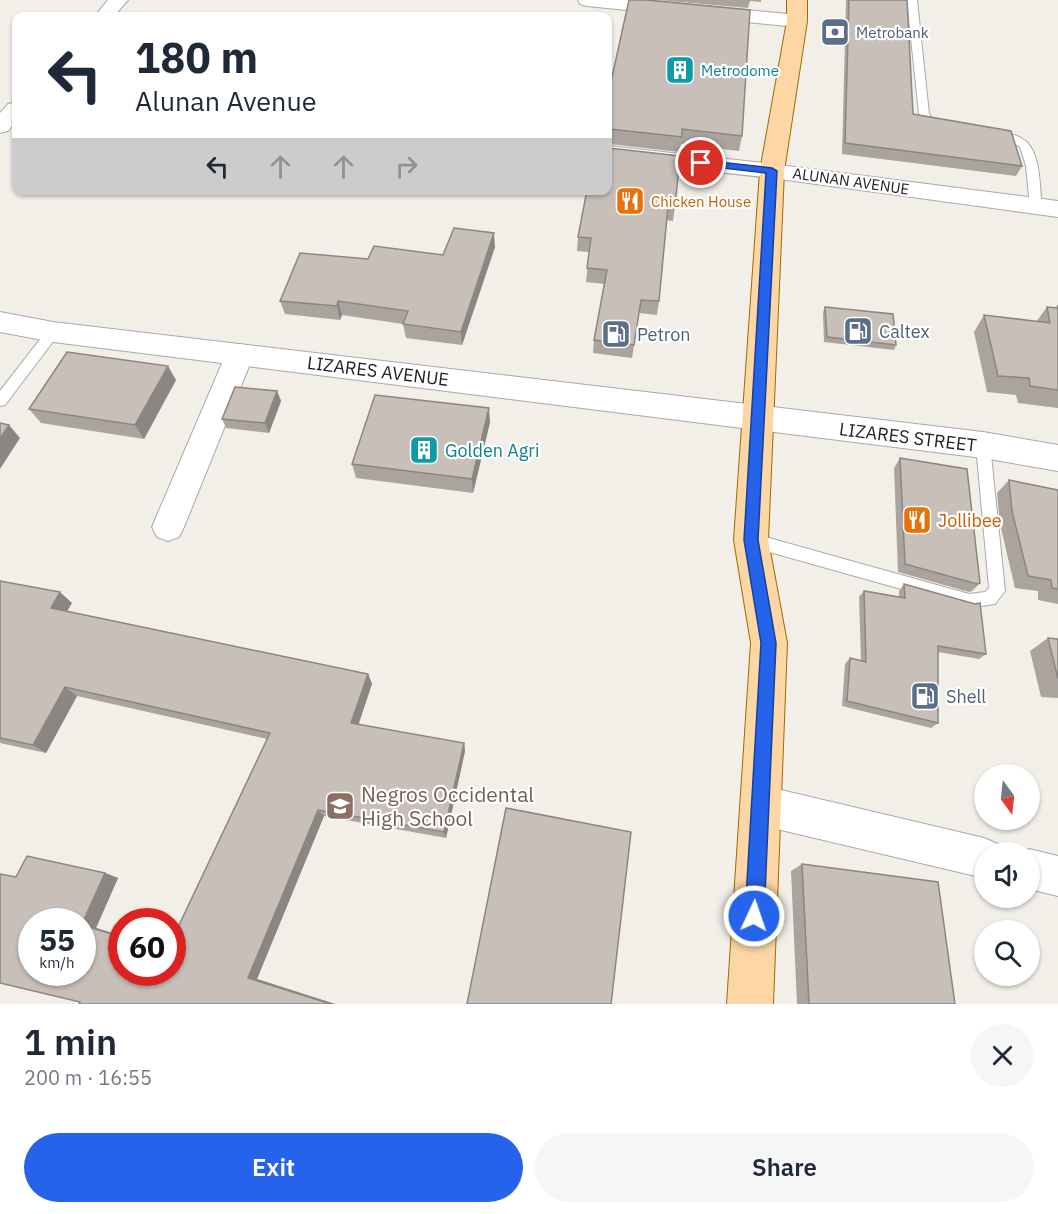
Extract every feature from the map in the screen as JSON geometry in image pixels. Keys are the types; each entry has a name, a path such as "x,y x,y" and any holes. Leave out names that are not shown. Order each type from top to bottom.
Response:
{"main road":[{"path":"750,1004 768,643 751,540 772,171 777,151 797,10"}],"street":[{"path":"108,12 119,0"},
{"path":"587,0 797,10"},
{"path":"0,126 12,112"},
{"name":"ALUNAN AVENUE","path":"612,153 772,171 1047,208"},
{"name":"LIZARES AVENUE","path":"0,322 53,332 757,419"},
{"path":"168,527 240,354"},
{"name":"LIZARES STREET","path":"757,419 982,445 1058,458"},
{"path":"760,805 974,856"},
{"path":"1040,872 1058,876"}],"lane":[{"path":"912,0 924,114 929,121 951,127"},
{"path":"982,132 1013,138 1024,146 1047,208"},
{"path":"0,401 53,332"},
{"path":"751,540 969,601 989,599 997,591 982,445"}],"building":[{"name":"Metrodome","path":"629,0 750,10 742,136 682,129 682,137 612,129 612,77"},
{"path":"849,0 907,0 913,114 1011,131 1022,166 845,143"},
{"path":"612,148 680,156 675,207 668,206 659,301 641,300 634,345 594,340 607,270 587,268 591,238 578,237 586,195 612,195"},
{"path":"454,228 494,233 461,332 403,324 408,311 338,301 337,306 280,301 300,253 368,259 374,246 443,255"},
{"name":"Caltex","path":"825,307 893,314 896,345 827,337"},
{"path":"1047,307 1058,308 1058,390 1030,386 1029,378 998,376 984,315 1050,323"},
{"path":"67,352 168,366 135,425 29,409"},
{"path":"235,387 277,391 265,423 222,419"},
{"name":"Golden Agri","path":"375,395 489,408 472,479 352,464"},
{"path":"0,423 9,425 0,438"},
{"path":"900,458 967,469 980,583 905,564"},
{"path":"1009,480 1058,490 1058,589 1052,588 1051,580 1028,576 1012,511"},
{"path":"0,581 60,592 51,608 368,674 351,723 464,743 444,832 318,810 248,978 331,1004 79,1004 80,1002 0,983 0,874 16,877 27,856 105,873 89,908 18,908 18,986 96,986 96,929 108,933 108,986 186,986 186,910 270,733 65,687 33,745 0,738"},
{"path":"904,584 975,604 980,603 986,654 938,646 938,723 847,701 850,658 866,662 864,591 905,598"},
{"path":"1048,638 1058,639 1058,679"},
{"path":"506,808 631,832 611,1004 467,1004"},
{"path":"802,864 938,882 955,1004 809,1004"}],"place":[{"name":"Metrobank","path":"835,32"},
{"name":"Metrodome","path":"680,70"},
{"name":"Chicken House","path":"630,201"},
{"name":"Caltex","path":"858,331"},
{"name":"Petron","path":"616,334"},
{"name":"Golden Agri","path":"424,450"},
{"name":"Jollibee","path":"917,520"},
{"name":"Shell","path":"925,696"},
{"name":"Negros Occidental High School","path":"340,806"}],"route":[{"path":"701,163 772,171 751,540 768,643 754,916"}]}
